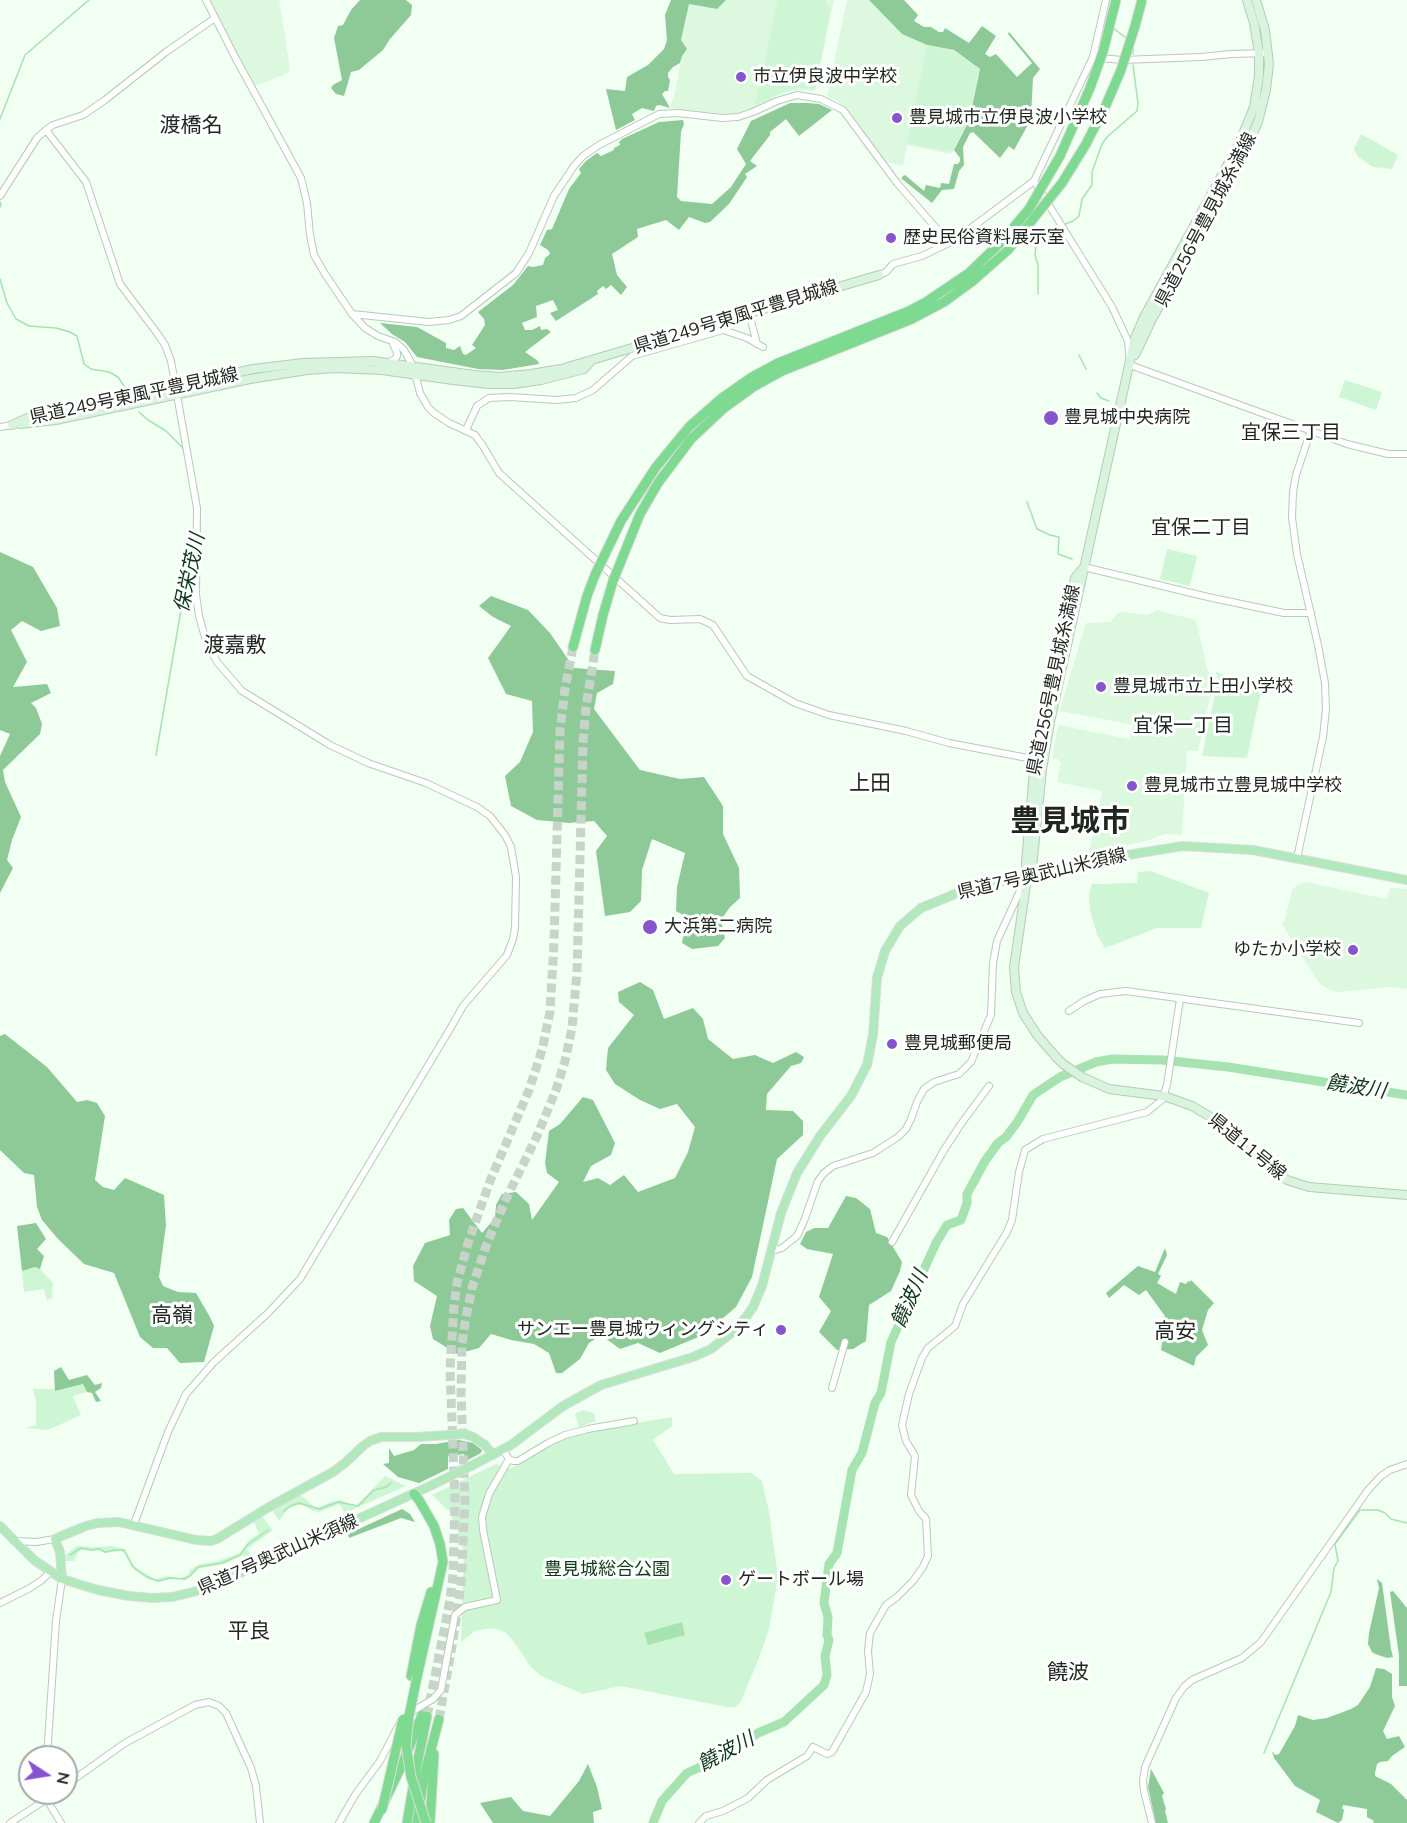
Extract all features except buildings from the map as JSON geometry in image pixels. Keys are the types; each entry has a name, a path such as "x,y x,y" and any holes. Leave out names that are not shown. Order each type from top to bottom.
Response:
{"highway":[{"path":"595,650 613,581 629,537 658,483 691,439 724,408 753,387 783,371 892,328 944,302 1008,250 1033,212 1090,88 1103,52 1116,0"},
{"path":"573,646 595,575 621,521 642,486 674,444 703,414 734,389 778,363 909,311 940,294 984,260 1062,183 1097,124 1124,63 1142,0"},
{"path":"414,1494 414,1503 435,1542 438,1565 421,1625 406,1745 408,1765 417,1795 430,1823"},
{"path":"379,1823 414,1676"},
{"path":"374,1823 424,1715 407,1823"},
{"path":"417,1823 424,1776 439,1719"},
{"path":"430,1823 434,1740"}],"main road":[{"name":"県道256号豊見城糸満線","path":"1027,876 1032,868 1039,760 1083,580 1135,338 1144,317 1248,124 1257,93 1259,53 1247,0"},
{"name":"県道256号豊見城糸満線","path":"1130,365 1152,319 1234,174 1258,122 1269,75 1265,30 1256,0"},
{"name":"県道249号東風平豊見城線","path":"12,425 56,420 253,369 303,363 354,360 390,362 414,370 489,384 527,382 584,369 592,360 879,275"},
{"name":"県道249号東風平豊見城線","path":"177,390 307,370 414,370"},
{"name":"県道7号奥武山米須線","path":"0,1526 34,1560 62,1578 98,1590 129,1596 162,1598 185,1595 214,1585 490,1457 563,1406 601,1385 693,1357 719,1344 734,1331 753,1307 762,1286 784,1204 796,1173 820,1136 851,1096 867,1065 873,1035 877,978 885,951 895,933 914,914 940,899 1027,876 1183,846 1242,849 1407,880"},
{"name":"県道11号線","path":"1027,876 1014,959 1016,992 1028,1021 1050,1050 1066,1063 1105,1086 1164,1096 1187,1103 1214,1118 1274,1171 1291,1182 1309,1187 1407,1195"},
{"path":"62,1578 60,1552 55,1539 86,1526 119,1522 196,1540 218,1539 333,1472 363,1446 381,1437 465,1434 481,1442 490,1457"}],"street":[{"path":"206,0 301,178 314,255 352,314 371,332 390,340 404,350 414,370 420,393 428,407 449,423 475,435 499,473 660,618 700,619 713,625 747,676 763,686 795,703 823,714 898,729 949,743 1039,760"},
{"path":"879,275 886,272 893,264 949,243 1035,182 1093,57 1106,0"},
{"path":"0,195 37,138 46,130 53,125 83,115 215,18"},
{"path":"1093,57 1123,60 1268,53"},
{"path":"352,314 429,322 461,316 516,273 529,253 554,196 583,156 659,114 738,117 797,95 821,99 843,110 897,183 949,243"},
{"path":"46,130 86,182 120,284 165,345 171,361 197,508 196,594 199,616 206,642 216,662 242,691 330,745 368,762 426,783 477,807 490,816 511,847 516,877 515,928 507,955 462,1006 300,1279 208,1368 186,1394 168,1432 134,1524"},
{"path":"1035,182 1112,307 1128,341 1130,365 1369,450 1388,454 1407,454"},
{"path":"466,430 477,406 489,398 556,400 576,398 593,390 632,356 723,330 760,345 749,313"},
{"path":"390,340 397,352 395,359 390,362"},
{"path":"0,427 12,425"},
{"path":"1297,858 1323,737 1326,709 1325,683 1294,534 1292,505 1296,475 1311,430"},
{"path":"1084,567 1273,611 1311,613"},
{"path":"772,1251 792,1242 797,1236 815,1188 824,1173 834,1166 873,1153 898,1137 906,1129 924,1089 934,1082 958,1074 971,1062 990,1015 995,948 1027,876"},
{"path":"1010,911 1018,908 1022,911 1022,915"},
{"path":"1069,1011 1092,997 1109,992 1135,992 1359,1023"},
{"path":"699,1823 706,1816 748,1798 767,1780 807,1756 813,1747 827,1754 832,1752 866,1692 870,1674 868,1651 870,1633 886,1605 913,1581 928,1556 926,1519 911,1495 915,1456 906,1441 903,1427 903,1418 914,1377 928,1348 955,1326 963,1304 1007,1232 1012,1220 1019,1172 1025,1150 1044,1138 1147,1112 1158,1105 1164,1096 1169,1075 1180,999"},
{"path":"892,1242 950,1141 989,1086"},
{"path":"832,1388 845,1342"},
{"path":"503,1450 509,1459 518,1461 565,1435 588,1428 634,1421"},
{"path":"339,1823 355,1795 380,1761 398,1724 406,1716 433,1699 441,1690 455,1615 465,1607 497,1599 482,1517 489,1494 509,1459"},
{"path":"1152,1823 1144,1791 1145,1767 1176,1698 1192,1680 1242,1658 1261,1642 1368,1490 1382,1476 1407,1464"},
{"path":"14,1541 36,1542 55,1539"},
{"path":"0,1603 30,1588 50,1572"},
{"path":"48,1745 56,1621 62,1578"},
{"path":"78,1776 125,1743 195,1705 209,1702 219,1706 226,1713 251,1768 256,1786 260,1823"},
{"path":"10,1823 35,1805"},
{"path":"51,1805 61,1823"}],"shaded area":[{"path":"210,0 279,0 289,71 253,87"},
{"path":"360,0 406,0 412,5 411,15 383,50 359,70 351,72 344,96 336,94 331,88 342,80 334,38 338,26 343,25 351,10"},
{"path":"671,0 726,0 717,9 689,4 681,40 687,49 680,63 668,73 670,80 668,91 662,94 670,108 659,105 654,111 642,108 632,114 635,120 616,130 606,89 625,91 627,77 648,65 664,49 667,40 665,15"},
{"path":"726,0 834,0 815,91 798,90 784,93 737,114 670,108 682,56 681,41 689,4 716,9"},
{"path":"847,0 869,0 902,34 927,45 954,50 980,69 969,121 951,154 907,145 903,166 884,161 850,112 838,101 827,96"},
{"path":"869,0 904,0 918,15 914,21 939,32 943,32 945,28 969,43 982,26 996,36 985,54 990,57 996,54 1017,77 1032,63 1008,34 1009,32 1040,69 1033,78 1029,123 1014,150 1009,146 1000,158 973,132 970,133 963,147 964,165 959,171 954,189 942,190 932,203 902,177 905,175 924,191 926,185 940,188 941,183 949,184 954,164 960,161 954,150 969,121 980,69 954,50 927,45 902,34"},
{"path":"790,103 819,104 832,110 799,136 786,119 770,132 750,161 757,166 745,174 747,177 729,204 710,222 705,223 689,217 679,230 666,220 637,229 638,237 612,254 617,275 627,287 621,295 611,285 606,289 603,286 597,291 598,294 556,321 550,313 558,310 553,300 536,306 537,317 522,323 525,330 532,330 540,326 541,330 547,329 551,332 525,352 539,364 503,370 478,369 417,357 405,342 380,323 417,327 446,343 446,348 454,350 460,346 463,354 466,355 476,348 472,345 485,325 484,319 478,312 513,285 528,266 543,265 550,253 540,245 547,230 552,229 569,189 581,173 579,169 586,161 597,153 601,156 614,150 620,145 619,142 622,139 659,122 683,120 677,197 681,201 712,204 731,187 746,164 737,149 751,121"},
{"path":"0,552 33,567 57,608 60,626 41,631 22,621 11,630 27,662 13,687 47,684 51,693 31,703 36,708 42,724 40,734 3,770 5,782 21,817 7,860 13,868 0,893 0,756 10,734 0,730"},
{"path":"491,596 528,610 550,633 574,668 615,671 613,684 597,693 594,709 640,770 680,779 704,777 723,806 723,834 739,868 740,898 721,920 725,938 718,946 692,949 682,943 687,917 676,911 677,887 685,853 652,839 642,870 641,901 630,912 605,916 596,851 607,836 594,821 569,823 537,820 511,806 505,776 520,762 533,732 532,701 506,694 488,658 511,626 493,617 479,606"},
{"path":"1157,610 1196,620 1212,689 1198,751 1187,751 1182,835 1165,834 1146,841 1089,854 1102,791 1057,782 1061,763 1058,759 1052,758 1058,725 1129,739 1133,725 1060,711 1063,699 1086,623 1110,622 1122,612 1148,615"},
{"name":"ゆたか小学校","path":"1305,882 1387,899 1390,888 1407,889 1407,989 1391,987 1337,992 1319,983 1282,924 1292,890"},
{"path":"640,982 653,990 664,1019 693,1008 703,1019 708,1039 733,1059 755,1055 773,1063 796,1052 804,1057 801,1063 791,1066 767,1094 766,1110 793,1111 803,1121 803,1135 777,1159 752,1277 736,1307 703,1335 660,1353 638,1343 620,1349 601,1335 589,1343 580,1359 562,1373 556,1373 549,1353 534,1344 491,1334 479,1348 457,1354 433,1339 430,1326 437,1296 414,1281 413,1266 425,1243 450,1235 449,1220 456,1209 463,1208 482,1233 495,1218 496,1205 502,1194 516,1192 529,1204 532,1220 559,1182 547,1173 545,1163 549,1131 560,1124 583,1097 593,1100 615,1143 611,1155 591,1166 583,1182 598,1178 610,1185 624,1175 638,1192 675,1178 688,1152 695,1127 677,1104 660,1109 640,1100 615,1084 606,1070 608,1048 634,1015 619,1002 618,992"},
{"path":"5,1034 47,1067 77,1102 87,1100 97,1103 105,1116 95,1180 103,1187 114,1190 125,1178 164,1195 166,1225 159,1277 163,1286 178,1292 196,1293 210,1317 214,1326 204,1362 180,1363 167,1348 153,1348 140,1337 114,1273 84,1264 42,1220 37,1207 34,1175 24,1173 0,1150 0,1036"},
{"path":"846,1196 856,1198 870,1209 876,1233 887,1237 902,1262 891,1291 869,1305 866,1341 853,1349 837,1350 819,1332 831,1311 819,1297 833,1254 807,1249 800,1244 806,1232 814,1228 828,1228"},
{"path":"36,1223 46,1239 37,1249 44,1256 40,1269 35,1267 22,1271 17,1226"},
{"path":"1165,1248 1167,1255 1158,1274 1161,1276 1157,1283 1176,1294 1180,1282 1186,1284 1191,1280 1214,1303 1208,1310 1202,1330 1208,1345 1196,1357 1194,1366 1161,1350 1163,1337 1159,1329 1166,1324 1163,1319 1165,1316 1146,1290 1139,1295 1124,1285 1109,1298 1106,1293 1138,1266 1155,1272"},
{"path":"61,1367 69,1380 87,1375 95,1385 102,1383 101,1388 95,1392 101,1401 96,1402 92,1393 87,1392 83,1384 55,1391 54,1371"},
{"path":"459,1440 473,1443 482,1450 481,1453 466,1461 464,1454 448,1456 448,1469 419,1483 398,1477 383,1464 389,1463 389,1448 394,1456 414,1450 421,1444"},
{"path":"402,1509 410,1514 415,1522 401,1518 349,1538 348,1534"},
{"path":"1377,1579 1382,1583 1393,1657 1387,1658 1372,1652 1368,1644 1379,1588"},
{"path":"1393,1591 1407,1608 1407,1686 1399,1686 1399,1656 1390,1592"},
{"path":"682,1622 685,1635 648,1645 644,1633"},
{"path":"1376,1668 1384,1669 1392,1674 1392,1697 1395,1706 1383,1731 1387,1739 1399,1736 1405,1747 1388,1761 1377,1764 1375,1776 1391,1784 1407,1800 1407,1823 1373,1823 1374,1821 1367,1817 1367,1809 1343,1805 1342,1820 1338,1823 1316,1812 1320,1800 1295,1786 1274,1758 1272,1751 1275,1755 1279,1754 1295,1726 1298,1715 1313,1720 1327,1718 1358,1705 1370,1687"},
{"path":"588,1764 602,1809 593,1812 594,1823 493,1823 480,1803 511,1797 523,1811 550,1816 579,1781"},
{"path":"1151,1769 1164,1793 1162,1796 1168,1823 1156,1823 1148,1787"}],"green space":[{"path":"778,0 825,0 830,10 815,89 798,88 784,91 755,105"},
{"path":"927,46 953,51 979,69 968,121 952,152 907,143"},
{"path":"1361,134 1398,155 1392,169 1373,167 1358,157 1354,149"},
{"path":"1345,380 1382,392 1376,410 1339,397"},
{"path":"1167,549 1197,556 1190,586 1160,579"},
{"path":"1216,672 1259,687 1261,691 1247,758 1202,756 1219,683"},
{"path":"1151,871 1209,893 1201,928 1157,928 1105,948 1097,934 1090,911 1089,894 1092,884 1137,883 1138,872"},
{"path":"35,1267 40,1269 53,1283 52,1298 47,1300 44,1289 24,1292 22,1271"},
{"path":"83,1384 87,1392 73,1396 81,1415 48,1430 26,1428 36,1425 36,1401 33,1389 55,1389 55,1391"},
{"path":"583,1410 594,1413 596,1421 579,1427 575,1414"},
{"name":"豊見城総合公園","path":"672,1417 672,1426 653,1440 674,1474 751,1473 762,1481 769,1512 778,1577 769,1629 741,1701 735,1707 727,1707 621,1686 583,1694 541,1676 531,1667 506,1633 500,1630 491,1628 475,1631 461,1642 464,1552 449,1511 432,1495 496,1464 510,1469 566,1437"},
{"path":"385,1476 406,1486 345,1513 339,1504 320,1512 298,1505 288,1509 279,1521 273,1512 273,1509 298,1495 315,1507 341,1500 356,1506"},
{"path":"262,1516 273,1530 247,1549 252,1557 246,1561 243,1555 224,1564 200,1568 186,1580 170,1579 158,1582 146,1578 134,1570 126,1554 121,1551 105,1553 99,1550 84,1550 79,1551 74,1561 65,1561 65,1555 77,1546 112,1546 125,1549 135,1567 155,1579 167,1576 180,1578 188,1575 190,1570 200,1564 218,1561 240,1553 250,1539 259,1534 254,1521"}],"waterway":[{"name":"保栄茂川","path":"0,119 25,55 89,0"},
{"path":"1113,28 1126,38"},
{"path":"1133,46 1133,54"},
{"path":"1063,225 1079,216 1082,199 1092,185 1092,172 1102,144 1137,111 1133,65"},
{"name":"保栄茂川","path":"0,202 0,207"},
{"path":"1038,294 1038,265 1035,255 1037,238 1043,231 1059,226"},
{"name":"保栄茂川","path":"0,279 7,303 16,319 29,326 56,328 77,336 84,364 91,369 109,372 118,377 126,389"},
{"path":"1079,355 1086,369"},
{"path":"1097,393 1101,398 1109,401"},
{"name":"保栄茂川","path":"139,412 166,431 185,452"},
{"path":"1027,502 1037,529 1059,537 1058,554 1072,559"},
{"name":"保栄茂川","path":"200,515 200,543"},
{"name":"保栄茂川","path":"156,755 186,581 194,562"},
{"name":"饒波川","path":"653,1823 662,1801 687,1773 731,1753 758,1733 784,1722 824,1685 827,1675 825,1656 829,1640 828,1617 824,1603 829,1564 837,1553 852,1470 862,1453 875,1403 881,1393 891,1342 936,1243 947,1225 961,1220 967,1203 967,1194 985,1161 1018,1121 1033,1095 1060,1077 1096,1062 1112,1059 1162,1060 1228,1067 1407,1095"},
{"path":"284,1511 299,1503 319,1509 338,1502 358,1506 374,1490 391,1483"},
{"path":"1264,1753 1331,1592 1334,1568 1338,1561 1335,1544 1360,1510 1378,1510 1391,1519 1407,1523"},
{"path":"70,1555 81,1548 99,1549 105,1552 124,1550 132,1566 147,1577 158,1581 170,1578 184,1579 198,1567 222,1563 240,1555 247,1545 268,1530"}],"tunnel":[{"path":"427,1716 453,1574 455,1501 450,1370 457,1283 468,1243 490,1181 529,1090 542,1050 550,1012 560,731 573,647"},
{"path":"439,1719 461,1585 465,1501 461,1393 462,1343 466,1317 472,1288 486,1246 556,1090 572,1028 577,972 583,743 595,650"}],"place":[{"name":"市立伊良波中学校","path":"741,77"},
{"name":"豊見城市立伊良波小学校","path":"897,118"},
{"name":"歴史民俗資料展示室","path":"891,238"},
{"name":"豊見城中央病院","path":"1051,418"},
{"name":"豊見城市立上田小学校","path":"1101,687"},
{"name":"豊見城市立豊見城中学校","path":"1132,786"},
{"name":"大浜第二病院","path":"650,927"},
{"name":"ゆたか小学校","path":"1353,950"},
{"name":"豊見城郵便局","path":"892,1044"},
{"name":"サンエー豊見城ウィングシティ","path":"781,1330"},
{"name":"ゲートボール場","path":"726,1580"}],"district":[{"name":"渡橋名","path":"191,126"},
{"name":"宜保三丁目","path":"1291,433"},
{"name":"宜保二丁目","path":"1201,528"},
{"name":"渡嘉敷","path":"235,646"},
{"name":"宜保一丁目","path":"1183,726"},
{"name":"上田","path":"870,784"},
{"name":"豊見城市","path":"1070,822"},
{"name":"高嶺","path":"172,1316"},
{"name":"高安","path":"1175,1332"},
{"name":"平良","path":"249,1632"},
{"name":"饒波","path":"1068,1673"}]}
